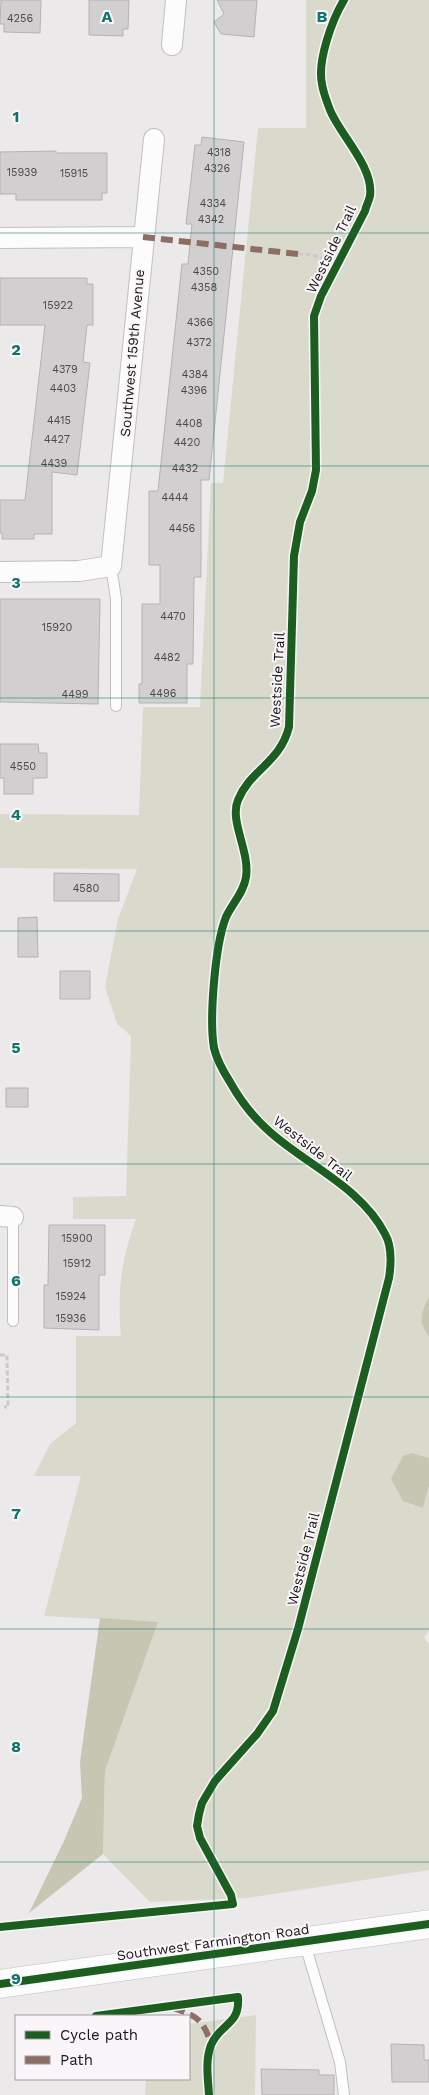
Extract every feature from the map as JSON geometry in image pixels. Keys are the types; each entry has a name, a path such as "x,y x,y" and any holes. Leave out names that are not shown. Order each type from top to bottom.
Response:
{"main road":[{"name":"Southwest Farmington Road","path":"0,1984 429,1924"}],"street":[{"path":"172,45 176,0"},
{"name":"Southwest 159th Avenue","path":"111,566 154,139"},
{"path":"0,238 143,237"},
{"path":"0,572 79,572 111,566"}],"lane":[{"path":"111,566 116,599 116,706"},
{"path":"7,1217 14,1322"},
{"path":"304,1942 340,2062 344,2095"}],"path":[{"path":"298,254 311,254 326,259 333,271"},
{"path":"0,1355 7,1355 8,1407 4,1407"}],"shaded area":[{"path":"306,0 429,0 429,1297 422,1313 422,1321 429,1337 429,1458 412,1453 423,1508 429,1486 429,1630 424,1638 429,1644 429,1870 247,1898 150,1902 103,1854 105,1771 158,1622 44,1616 81,1476 34,1476 50,1444 76,1423 76,1336 121,1336 121,1276 136,1219 73,1219 73,1197 126,1196 131,1036 117,1024 105,987 118,919 137,869 0,868 0,814 139,815 143,707 200,707 211,483 223,483 258,128 306,128"},
{"path":"256,2015 255,2095 145,2095 146,2080 190,2080 190,2024"}],"green space":[{"path":"429,1297 429,1337 421,1317"},
{"path":"412,1453 429,1458 429,1486 423,1508 403,1501 391,1479 403,1456"},
{"path":"100,1618 158,1622 105,1771 103,1854 29,1913 64,1841 82,1798 80,1762"}],"building":[{"path":"1,0 41,0 40,33 4,32 4,24 0,24"},
{"path":"89,0 129,0 128,29 123,29 123,36 89,35"},
{"path":"217,0 257,0 254,37 221,34 214,22 224,14"},
{"path":"202,137 244,142 209,480 201,480 201,577 194,577 193,664 187,664 187,703 139,703 139,684 142,684 142,604 160,604 160,565 149,565 149,491 158,491 182,264 188,264 192,224 186,224 195,145 201,145"},
{"path":"56,151 56,153 107,153 107,193 102,193 102,200 16,200 16,194 0,194 0,152"},
{"path":"0,278 87,278 87,284 93,284 93,325 87,325 83,362 90,363 77,475 52,472 52,534 34,534 34,539 2,539 2,533 0,533 0,500 25,500 45,325 0,325"},
{"path":"0,599 100,599 98,704 0,702"},
{"path":"0,744 38,744 39,753 47,753 47,778 33,778 33,794 4,794 4,778 0,778"},
{"path":"54,873 119,874 119,901 54,901"},
{"path":"37,917 38,957 18,957 18,918"},
{"path":"60,971 90,971 90,999 60,999"},
{"path":"6,1088 28,1088 28,1107 6,1107"},
{"path":"49,1225 105,1225 105,1275 99,1275 99,1330 44,1328 44,1285 48,1285"},
{"path":"391,2044 424,2045 424,2060 429,2060 429,2082 392,2082"},
{"path":"261,2069 319,2070 319,2075 334,2075 334,2095 262,2095"}],"marked path":[{"path":"143,237 298,254"},
{"path":"173,2008 188,2013 198,2020 205,2029 211,2044"}],"cycle path":[{"name":"Westside Trail","path":"0,1927 233,1904 231,1895 200,1838 197,1826 199,1814 202,1803 215,1781 257,1734 273,1711 298,1629 389,1278 389,1244 375,1218 363,1203 348,1190 285,1144 264,1127 253,1115 238,1096 220,1066 214,1048 212,1019 216,963 222,929 246,877 245,857 236,817 238,800 250,781 279,749 289,727 294,556 300,522 312,491 316,470 314,316 321,296 365,211 370,196 367,174 335,120 326,100 322,84 322,64 327,41 344,0"},
{"path":"0,1984 429,1924"},
{"path":"103,2015 238,1997 238,2006 233,2019 215,2038 209,2051 207,2070 209,2095"}]}
